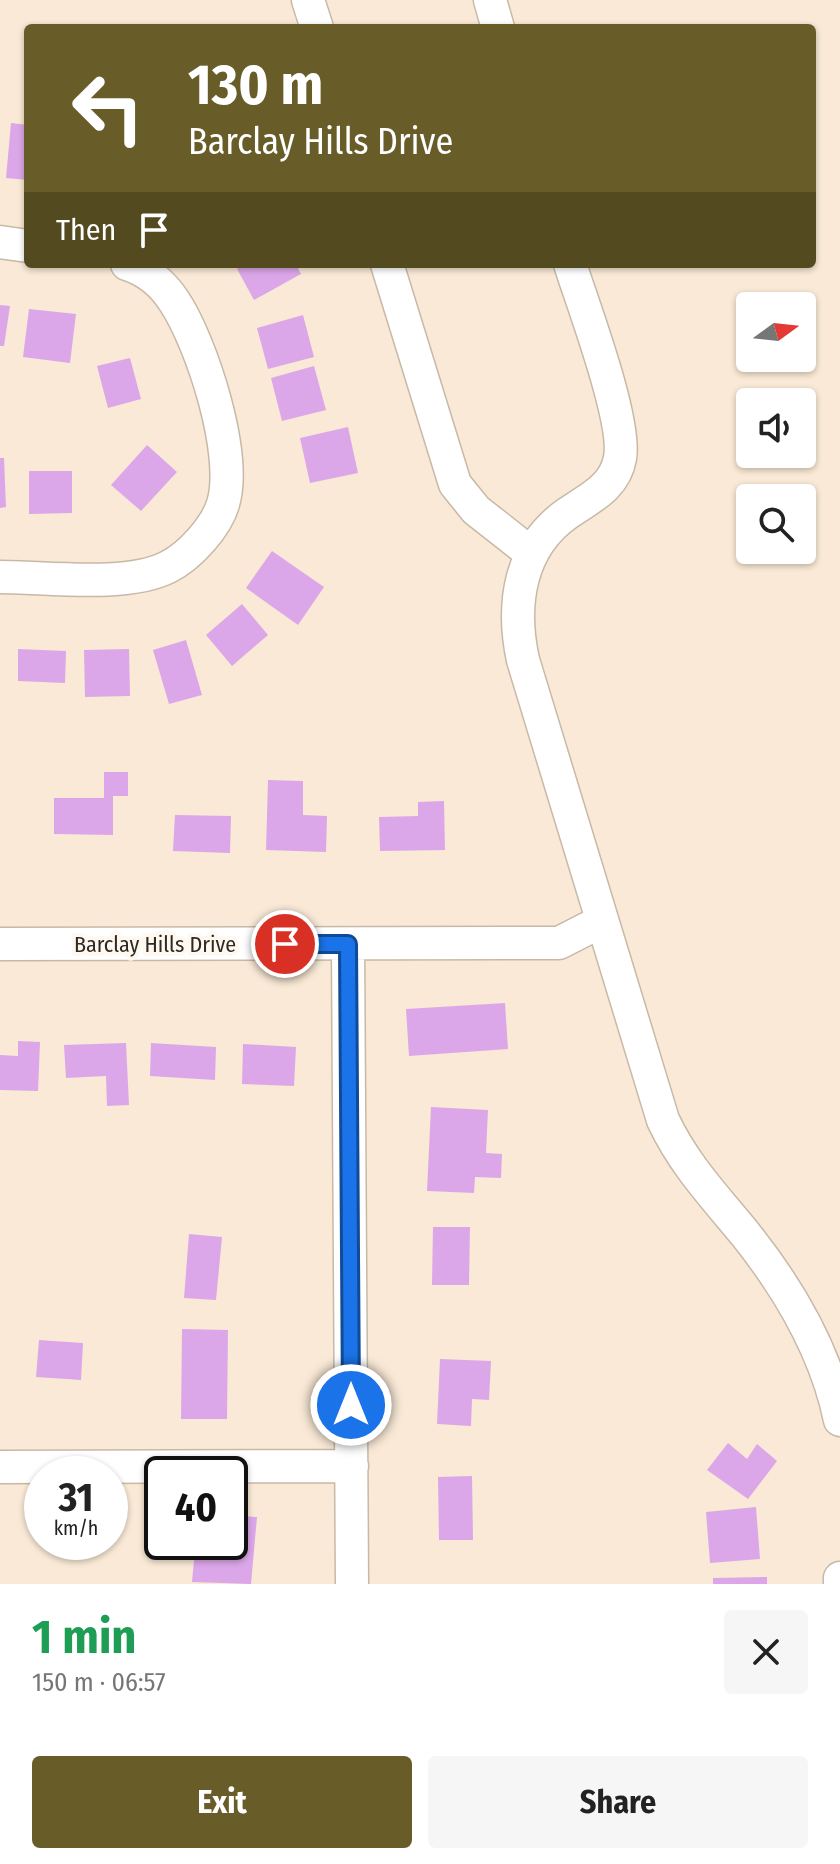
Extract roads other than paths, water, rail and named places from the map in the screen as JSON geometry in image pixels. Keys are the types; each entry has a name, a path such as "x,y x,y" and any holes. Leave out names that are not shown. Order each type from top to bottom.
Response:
{"street":[{"path":"308,0 316,24"},
{"path":"490,0 497,24"},
{"path":"0,242 24,245"},
{"path":"0,577 128,579 150,575 183,558 197,543 223,503 227,466 223,434 187,324 164,288 138,268"},
{"path":"388,268 455,484 476,510 532,554"},
{"path":"571,268 620,431 620,461 607,485 564,516 541,539 532,554 521,579 518,638 663,1120 698,1181 764,1260 797,1312 822,1359 840,1420"},
{"name":"Barclay Hills Drive","path":"0,944 559,943 602,921"},
{"path":"348,944 352,1584"},
{"path":"0,1467 352,1466"},
{"path":"840,1578 840,1584"}]}
